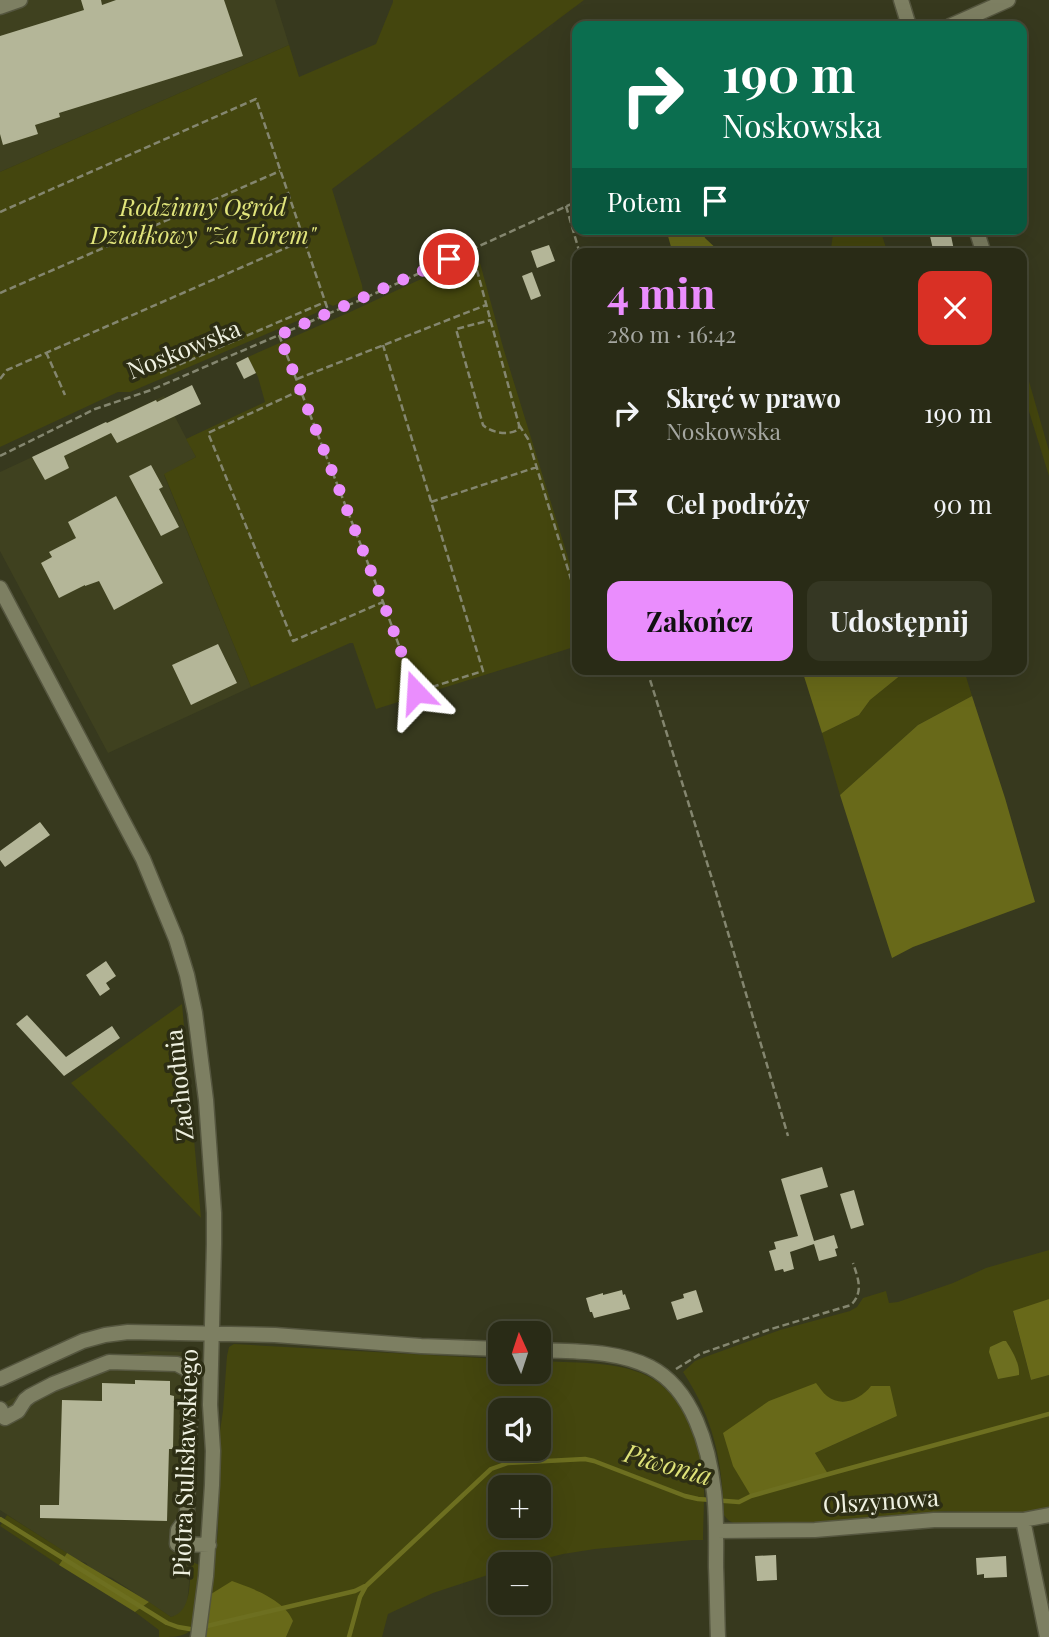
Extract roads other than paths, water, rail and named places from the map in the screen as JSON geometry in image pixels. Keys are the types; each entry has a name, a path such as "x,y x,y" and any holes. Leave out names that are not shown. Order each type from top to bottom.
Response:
{"street":[{"path":"0,7 20,0"},
{"path":"901,0 907,21"},
{"path":"961,21 1008,0"},
{"name":"Zachodnia","path":"0,588 143,859 162,902 187,975 199,1038 206,1100 214,1213 213,1333"},
{"path":"0,1379 83,1340 151,1331 275,1335 488,1348"},
{"name":"Piotra Sulisławskiego","path":"198,1637 209,1545 213,1467 210,1405 213,1333"},
{"path":"551,1351 613,1355 635,1361 665,1377 689,1406 706,1448 715,1500 719,1637"},
{"path":"0,1409 5,1418 18,1411 30,1396 109,1362 171,1363 183,1366 188,1370 191,1381 187,1512 178,1530 177,1544 209,1545"},
{"name":"Olszynowa","path":"716,1531 815,1530 934,1520 1023,1520 1049,1515"},
{"path":"1023,1520 1047,1637"}],"waterway":[{"name":"Piwonia","path":"349,1637 360,1597 366,1586 491,1469 508,1463 585,1459 685,1496 739,1502 751,1496 1049,1414"},
{"path":"0,1519 167,1623 190,1629"},
{"path":"207,1626 355,1591 365,1586"}],"park label":[{"name":"Rodzinny Ogród Działkowy \"Za Torem\"","path":"203,222"}]}
